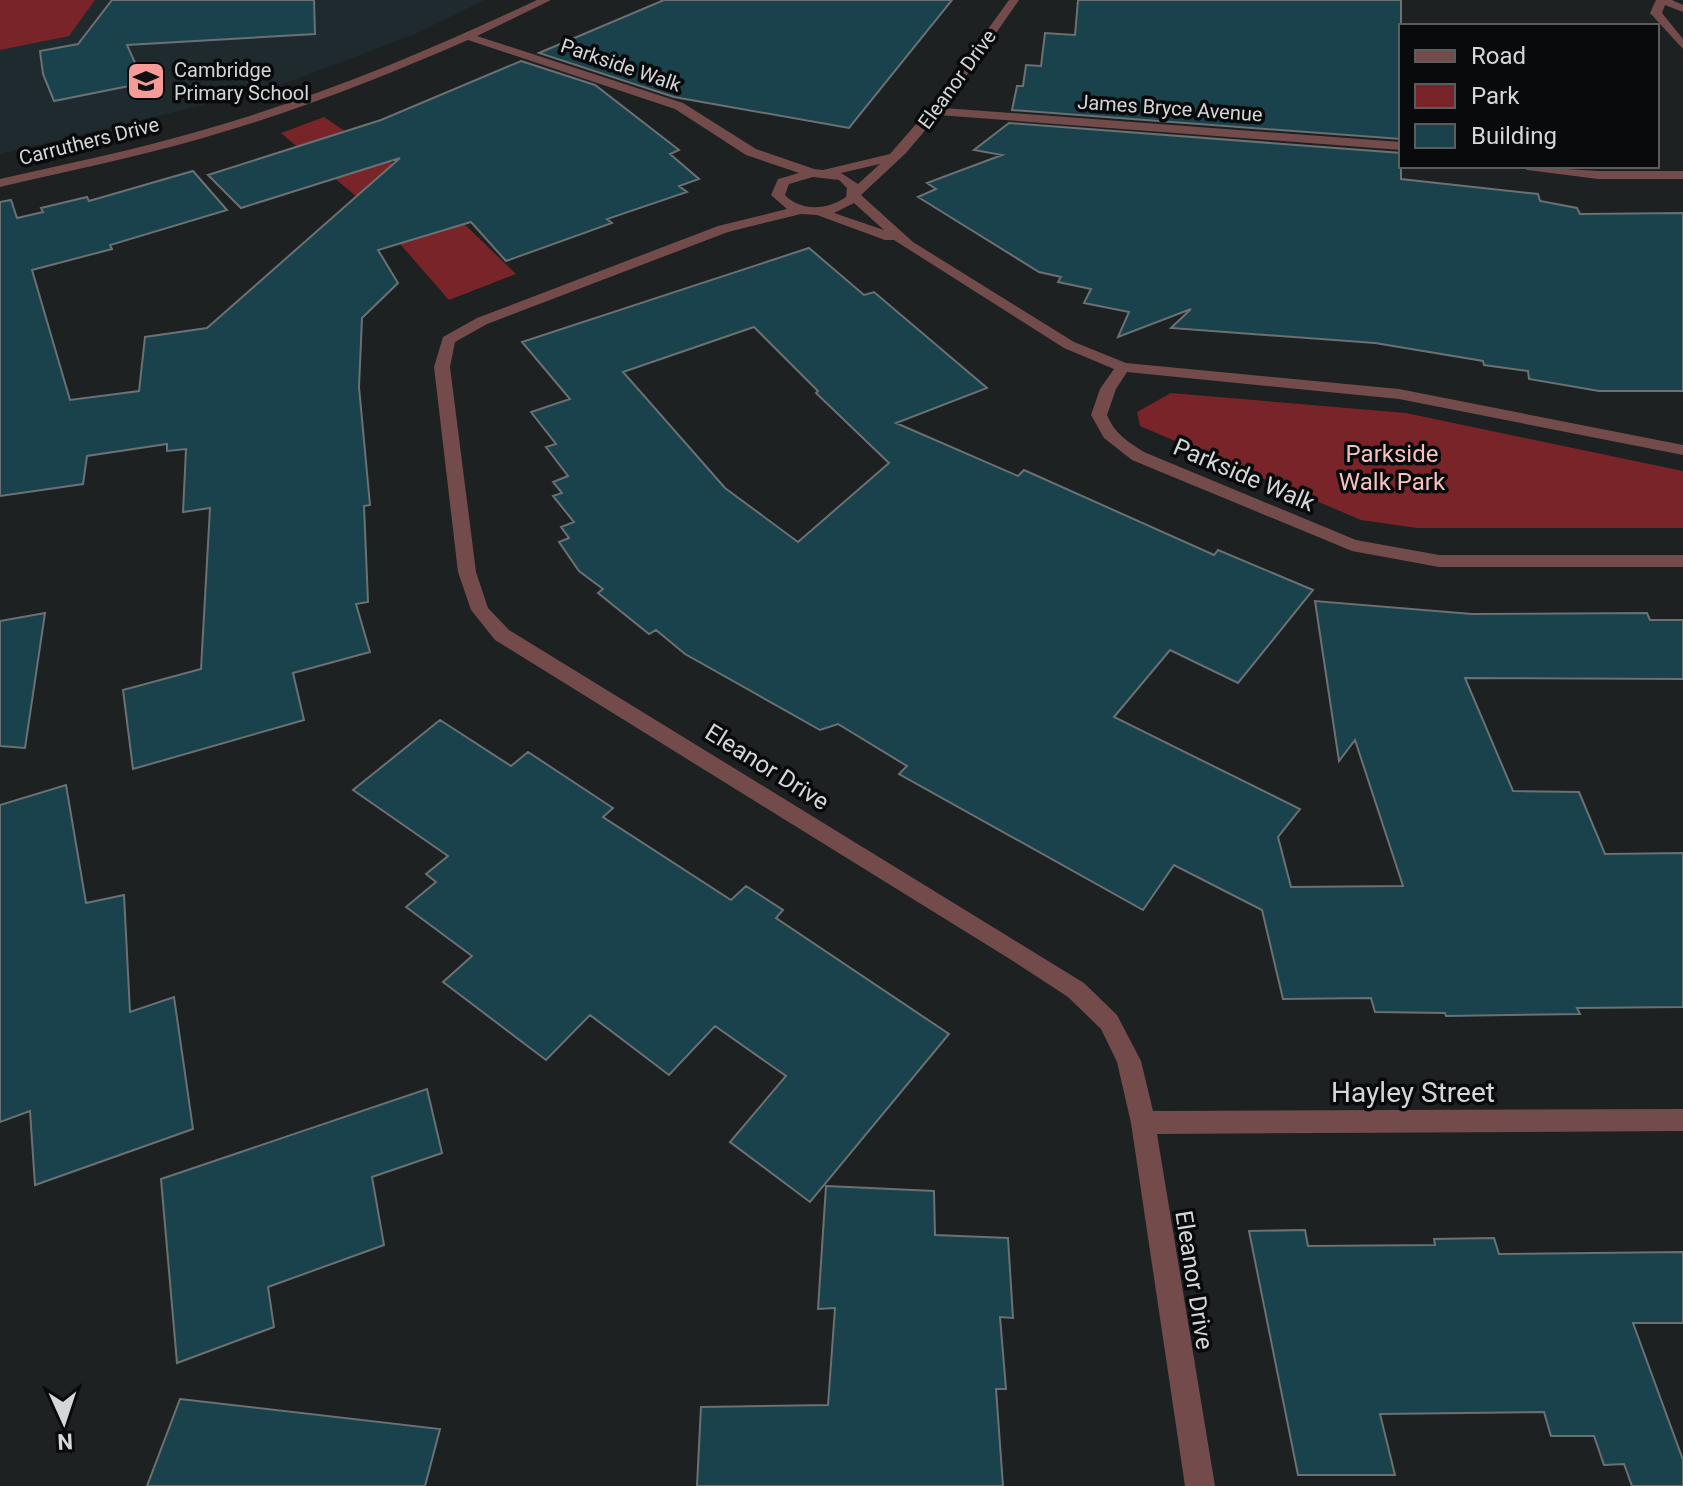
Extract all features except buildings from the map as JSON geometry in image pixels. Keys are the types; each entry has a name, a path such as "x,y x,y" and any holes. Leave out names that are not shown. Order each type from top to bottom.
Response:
{"street":[{"name":"Carruthers Drive","path":"0,183 227,127 395,70 546,0"},
{"name":"Eleanor Drive","path":"1014,0 937,111 898,156 839,207 807,210 723,229 482,321 448,340 442,367 467,572 480,610 502,635 1076,990 1109,1022 1129,1061 1143,1123 1200,1486"},
{"path":"1683,9 1662,0 1656,13 1683,46"},
{"name":"Parkside Walk","path":"469,37 679,106 751,152 817,173 843,177 854,187 854,194"},
{"name":"James Bryce Avenue","path":"937,111 1399,146"},
{"name":"Parkside Walk","path":"751,152 773,184"},
{"path":"817,173 898,156"},
{"path":"1543,168 1598,175 1683,175"},
{"name":"Eleanor Drive","path":"723,229 773,184 791,177 817,173"},
{"path":"773,184 790,206 850,221 908,245 1069,345 1123,367 1399,394 1683,450"},
{"path":"854,194 908,245"},
{"name":"Parkside Walk","path":"1123,367 1108,389 1099,415 1108,435 1115,441 1138,456 1352,545 1439,561 1683,561"},
{"name":"Hayley Street","path":"1143,1123 1683,1120"}],"shaded area":[{"name":"Cambridge Primary School","path":"0,0 485,0 413,35 270,89 0,154"}],"green space":[{"path":"0,0 95,0 69,36 0,50"},
{"path":"324,117 422,183 516,274 449,300 364,203 281,133"},
{"name":"Parkside Walk Park","path":"1171,393 1406,413 1683,471 1683,528 1417,528 1361,520 1140,426 1137,412"}],"place":[{"name":"Cambridge Primary School","path":"146,81"}]}
